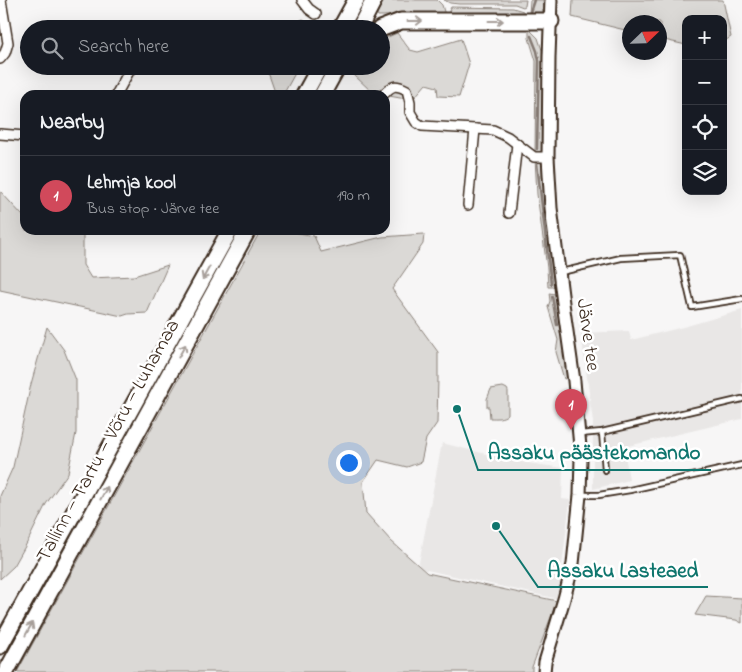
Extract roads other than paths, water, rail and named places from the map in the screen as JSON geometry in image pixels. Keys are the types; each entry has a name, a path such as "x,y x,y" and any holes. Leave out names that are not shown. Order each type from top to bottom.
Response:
{"highway":[{"path":"345,20 356,0"},
{"path":"363,20 374,0"},
{"path":"390,25 401,21 551,21"},
{"path":"307,90 315,75"},
{"path":"325,90 333,75"},
{"path":"325,90 336,75"},
{"name":"Tallinn — Tartu — Võru — Luhamaa","path":"0,646 227,235"},
{"name":"Tallinn — Tartu — Võru — Luhamaa","path":"6,672 245,235"}],"street":[{"path":"0,59 5,53 8,44 1,0"},
{"path":"302,0 308,9 316,14"},
{"name":"Järve tee","path":"544,672 545,662 573,564 580,494 581,458 574,381 551,208 548,157 551,0"},
{"path":"119,90 127,75"},
{"path":"388,90 398,86 407,90 410,112 416,122 422,126 493,130 508,137 534,157 548,157"},
{"path":"468,205 474,129"},
{"path":"0,134 20,136"},
{"path":"509,213 517,144"}],"lane":[{"path":"559,273 621,258 680,256 692,308 742,299"},
{"path":"580,434 602,432 742,399"},
{"path":"602,432 605,470"},
{"path":"580,494 599,495 630,490 742,466"}],"waterway":[{"path":"530,12 534,0"},
{"path":"531,36 539,61 537,149"},
{"path":"537,163 551,284"},
{"path":"552,296 557,325"}],"place":[{"name":"Assaku päästekomando","path":"457,409"},
{"name":"Lehmja kool","path":"571,430"},
{"name":"Assaku Lasteaed","path":"496,526"}]}
